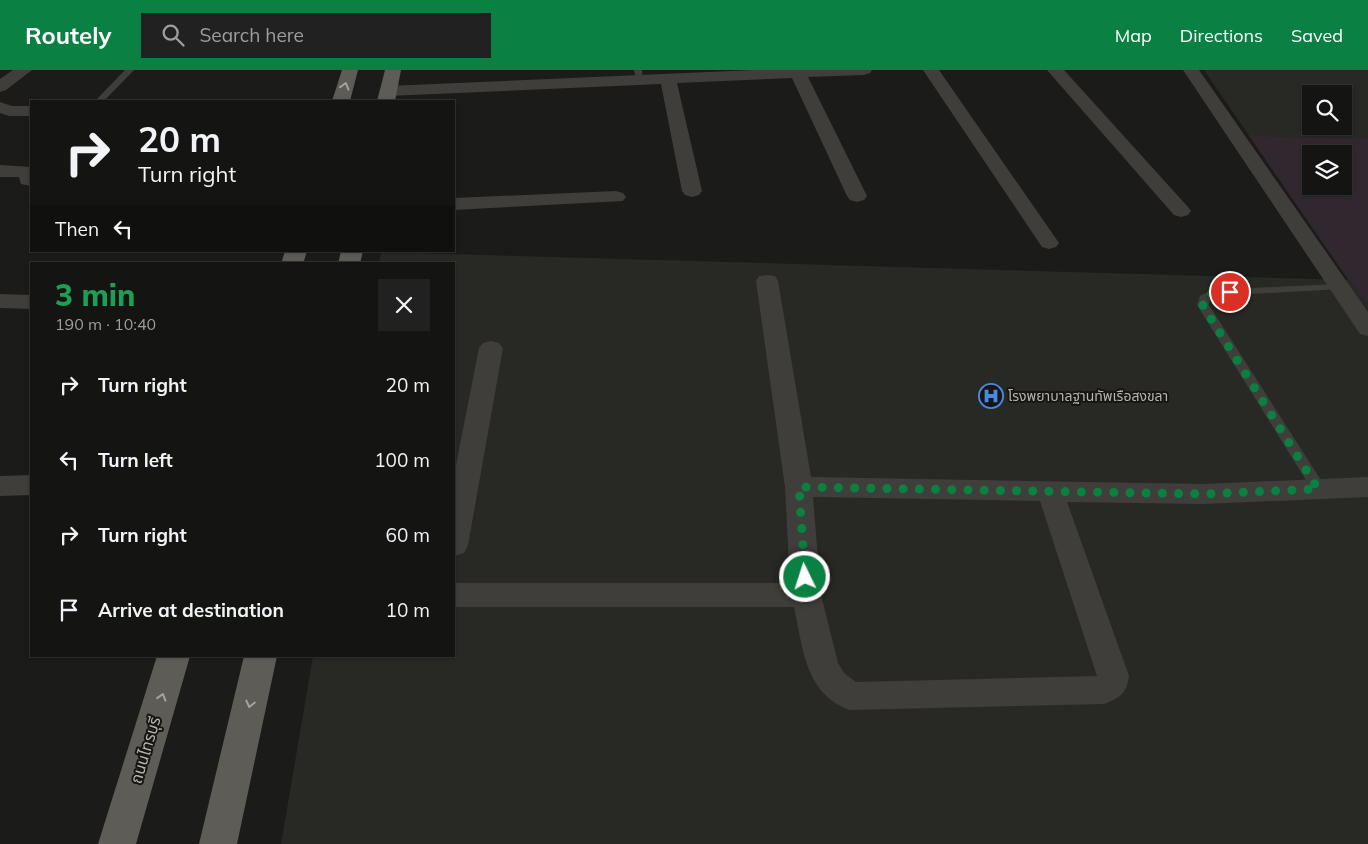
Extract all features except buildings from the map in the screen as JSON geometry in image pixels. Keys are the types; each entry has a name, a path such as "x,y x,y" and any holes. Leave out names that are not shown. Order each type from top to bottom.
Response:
{"main road":[{"path":"341,100 350,70"},
{"path":"387,96 393,70"},
{"name":"ถนนไทรบุรี","path":"117,844 174,657"},
{"path":"218,844 261,657"}],"street":[{"path":"0,87 24,70"},
{"path":"387,96 639,75 668,80 864,70"},
{"path":"931,70 1049,243"},
{"path":"1055,70 1181,211"},
{"path":"1191,70 1368,329"},
{"path":"798,74 857,196"},
{"path":"668,80 692,191"},
{"path":"0,107 9,110 30,111"},
{"path":"0,170 29,172 28,180 30,180"},
{"path":"455,204 616,197"},
{"path":"767,281 799,487 806,595 823,666 833,684 850,696 1104,690 1112,685 1113,676 1050,491"},
{"path":"0,301 30,302"},
{"path":"455,540 491,348"},
{"path":"0,486 30,485"},
{"path":"799,487 1204,494 1368,487"},
{"path":"455,595 806,595"}],"lane":[{"path":"100,100 130,70"},
{"path":"1318,489 1203,306 1204,298 1212,293 1338,287"}],"shaded area":[{"path":"1204,70 1368,70 1368,844 281,844 313,657 455,657 455,262 379,262 381,252 1348,280"},
{"path":"1249,136 1364,139 1368,137 1368,304 1349,280"}],"place":[{"name":"โรงพยาบาลฐานทัพเรือสงขลา","path":"991,396"}],"route":[{"path":"805,577 799,487 1204,494 1318,489 1203,306 1204,298 1212,293 1230,292"}]}
